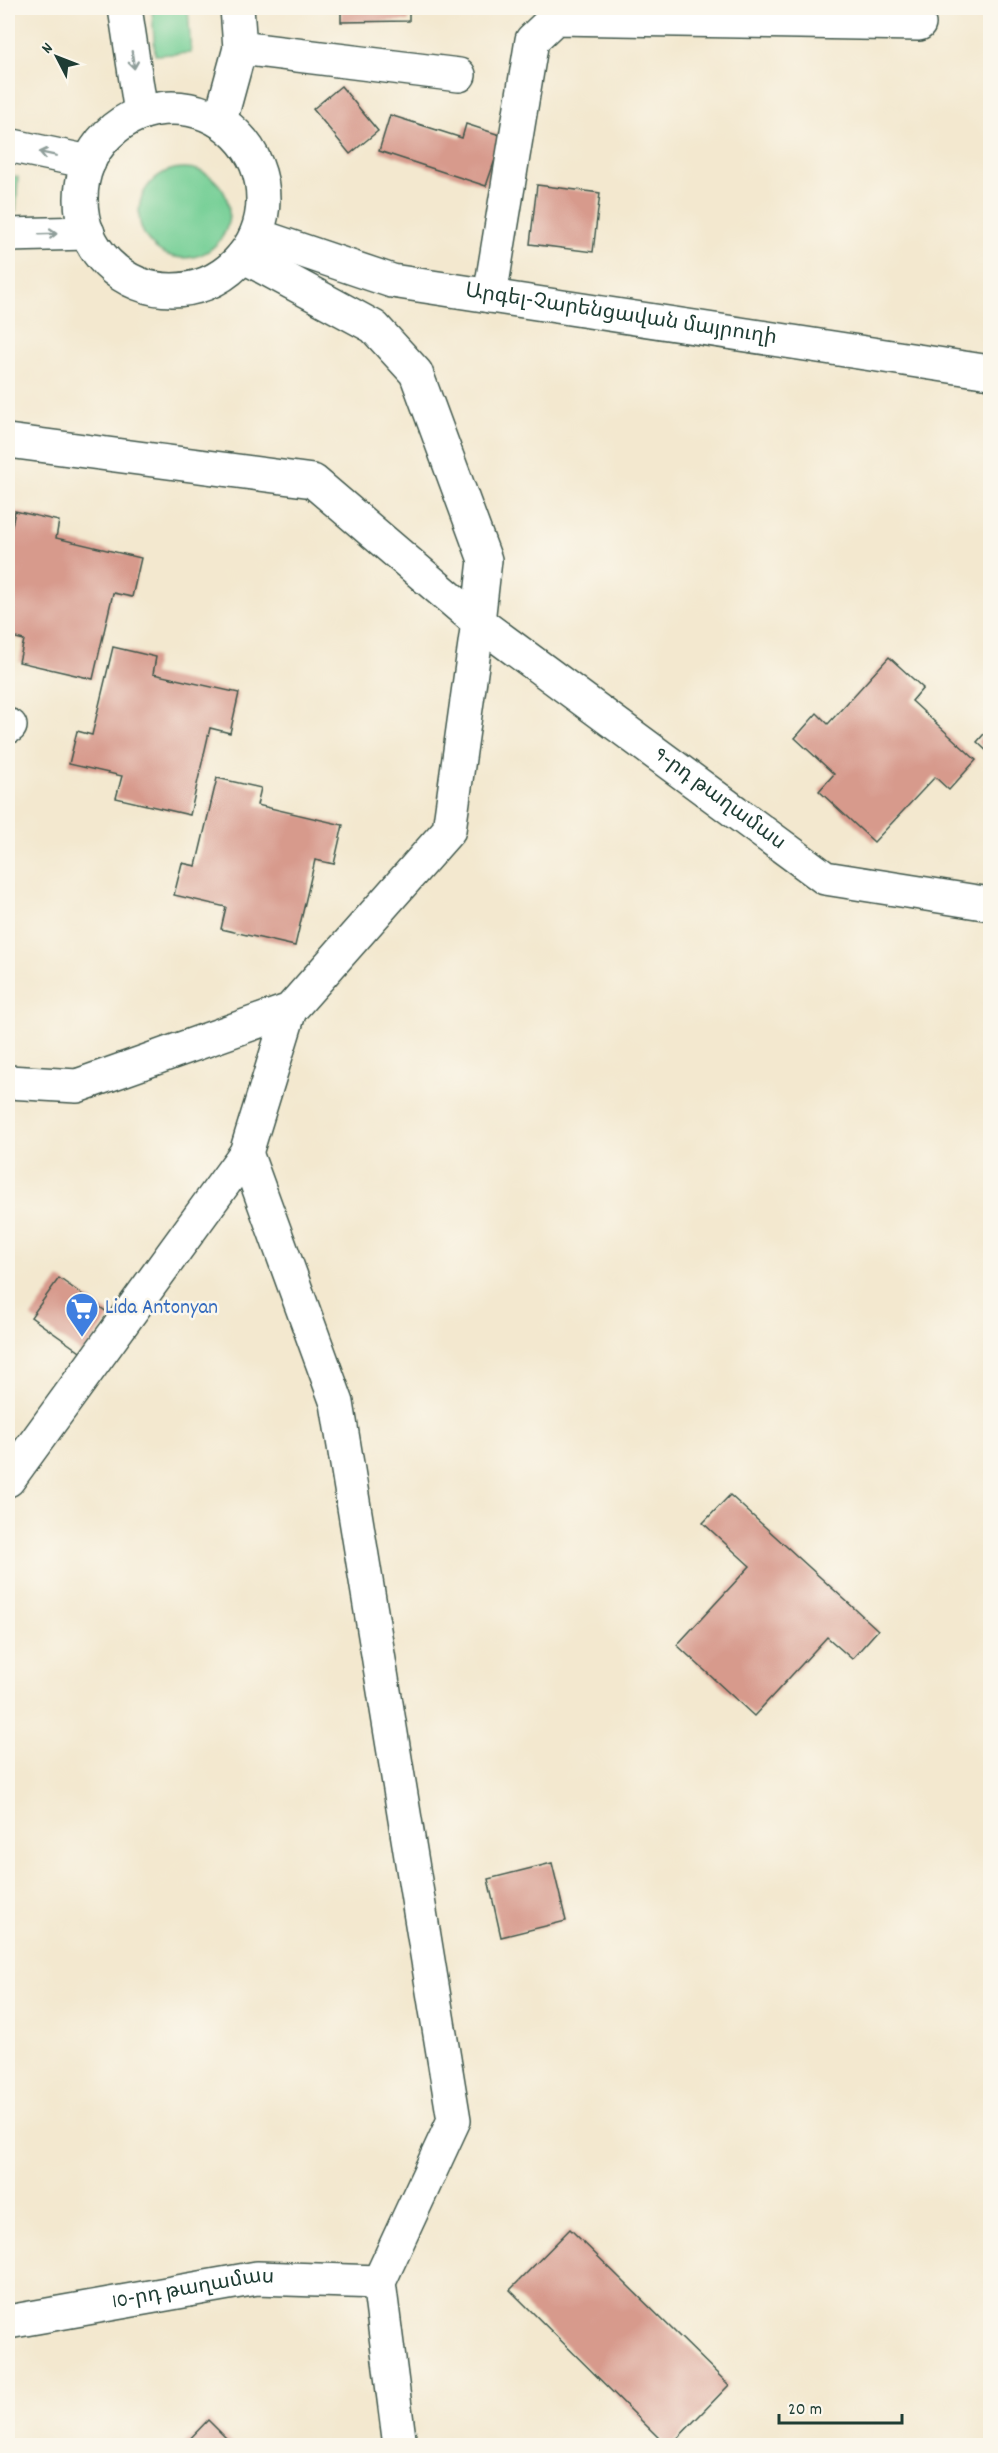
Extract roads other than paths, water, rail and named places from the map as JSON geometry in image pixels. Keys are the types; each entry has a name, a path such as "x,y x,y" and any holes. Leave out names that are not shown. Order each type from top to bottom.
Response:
{"street":[{"path":"126,8 141,113"},
{"path":"220,121 240,48 237,8"},
{"path":"490,296 532,40 555,18 919,24"},
{"path":"240,48 459,75"},
{"path":"161,108 182,108 202,112 220,121 240,138 255,159 262,184 263,210 250,245 227,272 206,284 183,290 159,290 136,283 116,271 99,254 82,215 81,198 89,162 102,141 119,124 141,113 161,108"},
{"path":"8,145 89,162"},
{"path":"8,236 88,233"},
{"path":"8,1480 246,1153 290,1010 449,830 485,560 416,373 374,327 250,245"},
{"name":"Արգել-Չարենցավան մայրուղի","path":"250,245 392,281 990,372"},
{"name":"9-րդ թաղամաս","path":"8,441 313,481 478,622 825,878 990,904"},
{"path":"8,1082 77,1086 290,1010"},
{"path":"246,1153 337,1402 454,2120 380,2282 400,2445"},
{"name":"10-րդ թաղամաս","path":"8,2322 257,2278 380,2282"}],"place":[{"name":"Lida Antonyan","path":"82,1338"}]}
